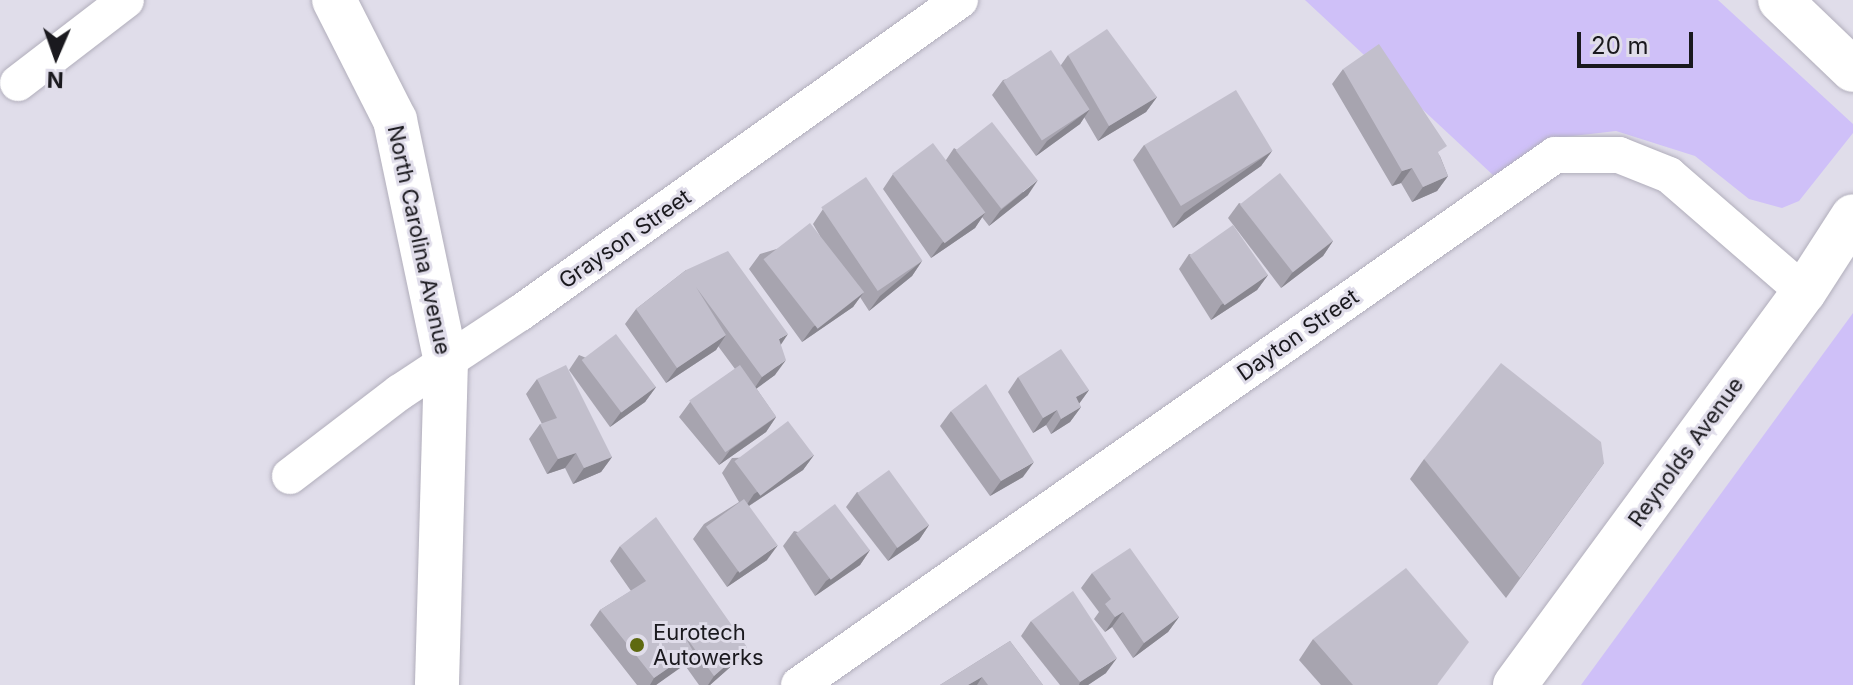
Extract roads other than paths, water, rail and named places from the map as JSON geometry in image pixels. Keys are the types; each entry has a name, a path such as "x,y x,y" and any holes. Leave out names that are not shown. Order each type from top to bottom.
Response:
{"street":[{"path":"18,83 126,0"},
{"name":"North Carolina Avenue","path":"334,0 395,120 446,361 437,685"},
{"name":"Grayson Street","path":"290,476 446,361 960,0"},
{"path":"1780,0 1853,70"},
{"name":"Dayton Street","path":"799,685 1555,155 1619,155 1669,175 1804,292"},
{"name":"Reynolds Avenue","path":"1515,685 1804,292 1853,216"}],"place":[{"name":"Eurotech Autowerks","path":"637,645"}]}
